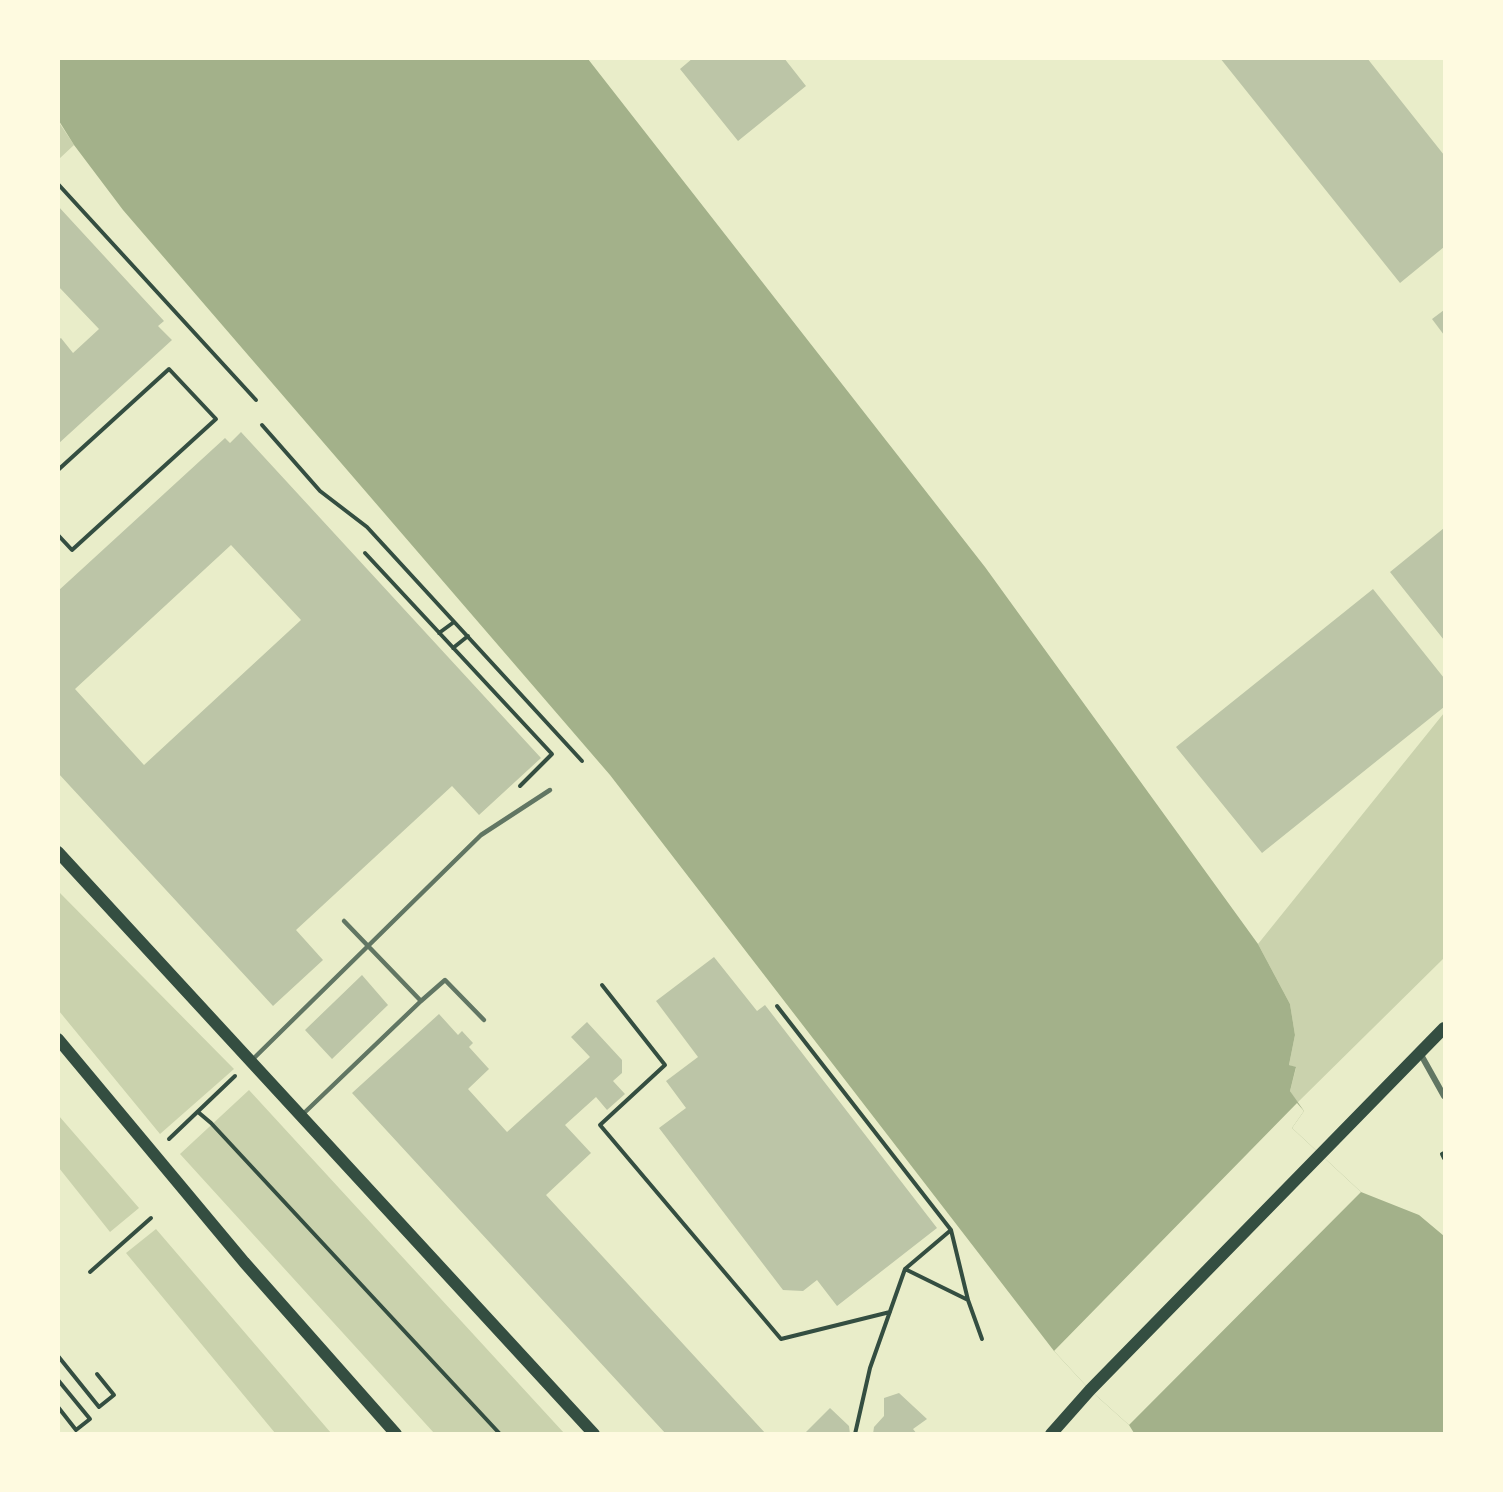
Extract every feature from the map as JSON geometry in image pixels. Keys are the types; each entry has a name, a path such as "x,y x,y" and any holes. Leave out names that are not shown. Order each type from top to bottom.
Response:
{"main road":[{"path":"58,852 594,1434"},
{"path":"1051,1434 1090,1390 1444,1028"},
{"path":"58,1039 244,1262 396,1434"}],"street":[{"path":"1420,1053 1444,1096"}],"lane":[{"path":"251,1060 481,835 550,790"},
{"path":"344,921 421,1001"},
{"path":"302,1116 445,980 484,1020"}],"path":[{"path":"58,184 256,400"},
{"path":"58,470 169,369 216,418 72,550 58,535"},
{"path":"262,425 320,491 367,527 582,761"},
{"path":"365,553 552,754 515,790"},
{"path":"439,633 454,622"},
{"path":"453,648 468,636"},
{"path":"602,985 664,1065 600,1125 781,1339 890,1312"},
{"path":"777,1006 951,1230 968,1300 981,1339"},
{"path":"153,1154 251,1060"},
{"path":"198,1112 500,1434"},
{"path":"1444,1153 1442,1154 1444,1158"},
{"path":"90,1272 152,1218"},
{"path":"855,1434 870,1368 905,1269 951,1230"},
{"path":"905,1269 968,1300"},
{"path":"58,1356 99,1407 114,1395 98,1374"},
{"path":"58,1380 90,1419 76,1430 58,1407"}],"shaded area":[{"path":"59,59 588,59 985,567 1258,944 1290,1004 1295,1035 1289,1065 1296,1067 1290,1091 1304,1111 1292,1128 1361,1192 1419,1215 1444,1236 1444,1433 1134,1433 1129,1425 1090,1390 1054,1351 610,775 123,210 74,145 59,121"},
{"path":"58,121 74,145 59,159 58,159"},
{"path":"1444,713 1444,958 1297,1103 1290,1091 1296,1068 1289,1065 1295,1035 1290,1004 1258,944"},
{"path":"59,892 234,1069 160,1134 59,1011"},
{"path":"249,1090 564,1433 434,1433 180,1154"},
{"path":"59,1116 139,1208 110,1232 59,1168"},
{"path":"156,1229 331,1433 275,1433 126,1253"}],"pier":[{"path":"1297,1103 1304,1111 1292,1128 1361,1192 1129,1425 1090,1390 1054,1351"}],"building":[{"path":"693,58 784,58 806,86 738,141 680,69"},
{"path":"1220,58 1367,58 1444,155 1444,247 1400,283"},
{"path":"58,206 164,321 158,326 172,340 58,444 58,340 61,338 73,353 99,329 58,286"},
{"path":"1444,310 1444,335 1432,319"},
{"path":"241,432 541,758 479,815 452,786 296,930 323,960 273,1006 58,773 58,591 225,438 230,443","holes":["231,545 301,620 144,765 75,689"]},
{"path":"1444,528 1444,640 1390,572"},
{"path":"1373,589 1444,678 1444,707 1262,853 1176,747"},
{"path":"714,957 757,1011 765,1005 937,1228 837,1306 817,1280 803,1291 783,1290 659,1128 686,1108 666,1081 698,1057 656,1001"},
{"path":"362,975 388,1005 332,1059 305,1030"},
{"path":"439,1014 458,1035 462,1031 473,1043 469,1047 489,1069 468,1089 507,1132 590,1057 571,1037 587,1022 622,1060 622,1073 613,1081 625,1094 607,1110 596,1097 565,1125 591,1153 546,1195 766,1434 666,1434 352,1093"},
{"path":"899,1393 927,1419 913,1429 917,1434 873,1434 874,1427 884,1416 884,1398"},
{"path":"830,1408 849,1426 850,1434 808,1434 806,1432"}]}
